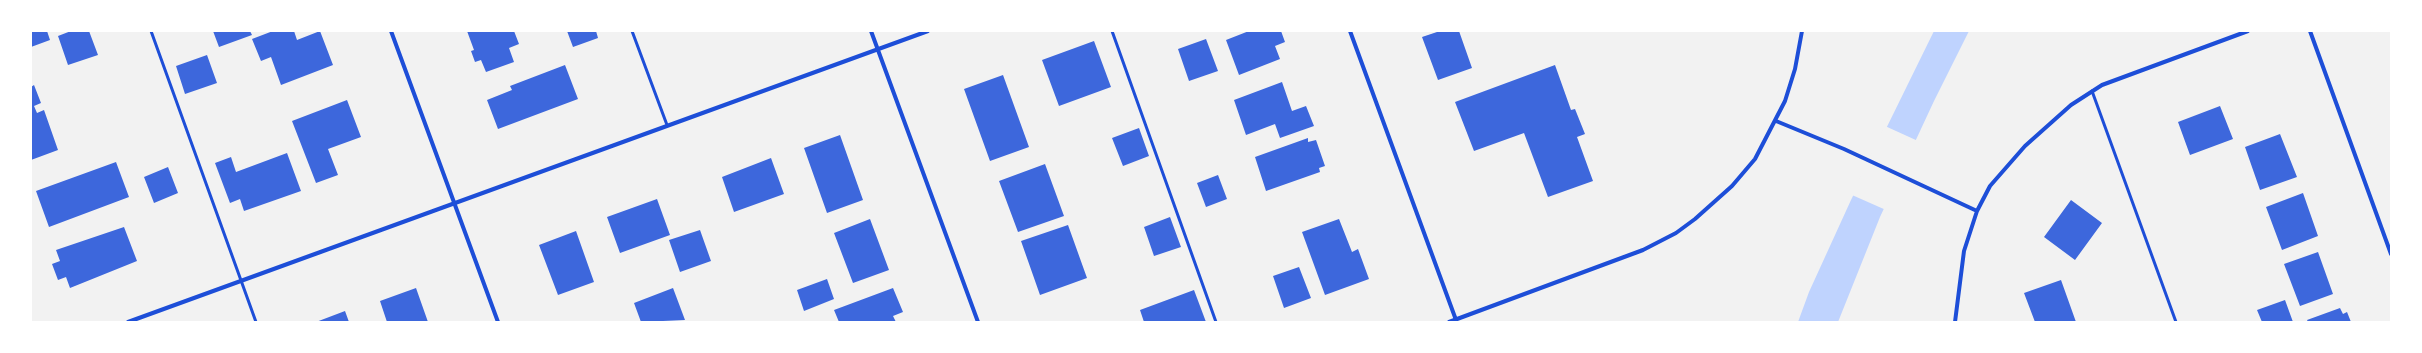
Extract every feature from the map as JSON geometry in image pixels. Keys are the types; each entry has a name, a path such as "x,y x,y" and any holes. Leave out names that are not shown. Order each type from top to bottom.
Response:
{"street":[{"path":"391,31 498,322"},
{"path":"871,31 978,322"},
{"path":"128,322 666,125 928,31"},
{"path":"1350,31 1456,320"},
{"path":"1449,322 1620,260 1676,233 1711,206 1743,174 1755,159 1776,122 1795,69 1802,31"},
{"path":"1955,322 1964,251 1977,211 1990,186 2025,146 2071,105 2092,91 2114,80 2248,31"},
{"path":"2310,31 2391,254"},
{"path":"1776,122 1844,149 1977,211"}],"lane":[{"path":"151,31 256,322"},
{"path":"632,31 666,125"},
{"path":"1112,31 1216,322"},
{"path":"2092,91 2176,322"}],"water":[{"path":"1934,31 1969,31 1934,101 1880,217 1838,322 1798,322 1809,292 1851,200"}],"pier":[{"path":"1885,126 1918,141 1886,210 1852,195"}],"building":[{"path":"31,31 47,31 50,40 31,47"},
{"path":"71,31 89,31 98,55 68,65 58,36"},
{"path":"213,31 250,31 252,35 219,47"},
{"path":"273,31 294,31 297,40 320,31 333,65 281,85 271,57 261,61 252,39"},
{"path":"467,31 514,31 519,44 509,48 514,62 486,72 481,60 475,62 471,51 474,50"},
{"path":"567,31 596,31 598,38 573,47"},
{"path":"1249,31 1281,31 1285,42 1275,46 1280,59 1239,75 1226,40"},
{"path":"1440,31 1459,31 1472,68 1438,80 1422,37"},
{"path":"1206,39 1218,71 1189,81 1178,49"},
{"path":"1094,41 1111,87 1059,106 1042,60"},
{"path":"207,55 217,83 185,94 176,66"},
{"path":"565,65 578,99 498,129 487,100 512,90 510,86"},
{"path":"1555,65 1571,110 1575,109 1585,134 1577,137 1593,181 1548,197 1524,133 1474,151 1455,102"},
{"path":"1003,75 1029,147 990,161 964,89"},
{"path":"1282,82 1292,111 1306,106 1314,126 1280,138 1275,124 1246,135 1234,100"},
{"path":"34,85 41,103 34,106 37,113 44,110 58,150 31,160 31,87"},
{"path":"347,100 361,137 328,149 338,175 316,183 292,121"},
{"path":"2220,106 2233,139 2190,155 2178,122"},
{"path":"1139,128 1149,156 1123,166 1112,138"},
{"path":"2280,134 2297,177 2260,190 2245,147"},
{"path":"840,135 863,200 827,213 804,148"},
{"path":"1308,138 1308,142 1316,140 1325,166 1319,168 1320,172 1266,191 1255,157"},
{"path":"287,153 301,191 244,211 240,199 230,203 215,163 231,157 236,172"},
{"path":"771,158 784,194 734,212 722,177"},
{"path":"116,162 129,197 49,227 36,191"},
{"path":"1045,164 1064,216 1018,232 999,181"},
{"path":"168,167 178,193 154,203 144,177"},
{"path":"1218,175 1227,199 1206,207 1197,183"},
{"path":"2303,193 2318,236 2282,250 2266,207"},
{"path":"657,199 670,235 620,253 607,217"},
{"path":"2071,200 2102,223 2075,260 2044,237"},
{"path":"1170,217 1181,247 1154,256 1144,227"},
{"path":"870,219 889,270 853,283 834,233"},
{"path":"1339,219 1352,252 1358,249 1369,279 1325,295 1302,232"},
{"path":"1068,225 1087,278 1040,295 1021,241"},
{"path":"124,227 137,261 70,288 66,277 58,280 52,264 60,261 56,250"},
{"path":"700,230 711,261 680,272 669,240"},
{"path":"576,231 594,282 558,295 539,245"},
{"path":"2318,252 2333,294 2300,306 2284,264"},
{"path":"1299,267 1311,298 1284,308 1273,276"},
{"path":"827,279 834,299 804,311 797,290"},
{"path":"2061,280 2076,322 2035,322 2024,293"},
{"path":"416,288 428,322 387,322 380,301"},
{"path":"673,288 685,320 641,322 634,303"},
{"path":"893,288 903,312 893,316 896,322 839,322 834,310"},
{"path":"1194,290 1206,322 1144,322 1140,310"},
{"path":"2285,300 2293,322 2262,322 2257,310"},
{"path":"2340,308 2343,314 2347,312 2351,322 2308,322 2307,320"},
{"path":"345,311 349,322 316,322"}]}
